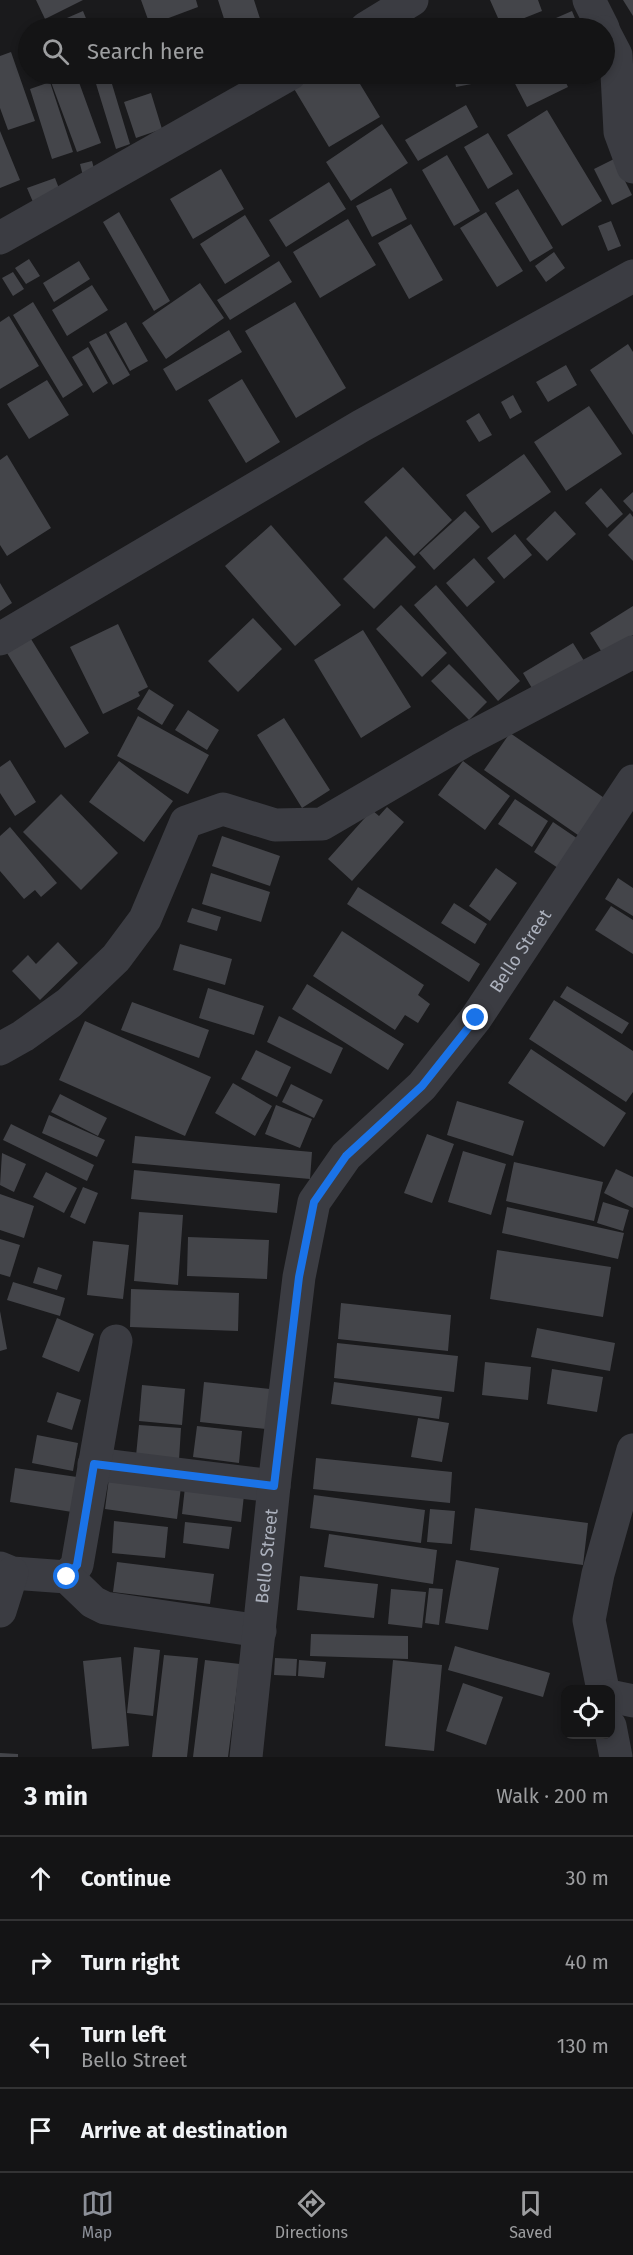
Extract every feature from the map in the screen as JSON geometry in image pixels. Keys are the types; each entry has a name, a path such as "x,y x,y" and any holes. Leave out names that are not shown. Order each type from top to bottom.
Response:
{"street":[{"path":"382,18 412,0"},
{"path":"589,0 601,18"},
{"path":"615,54 620,132 633,167"},
{"path":"0,238 272,84"},
{"path":"0,639 361,426 633,276"},
{"path":"0,1049 23,1036 69,1003 116,958 145,919 186,822 224,808 275,825 322,824 464,741 633,652"},
{"name":"Bello Street","path":"246,1757 274,1486 299,1277 314,1202 346,1156 422,1086 476,1018 633,781"},
{"path":"67,1577 77,1565 116,1341"},
{"path":"602,1685 589,1620 597,1575 633,1450"},
{"path":"94,1464 274,1486"},
{"path":"0,1611 6,1570 67,1577 93,1602 105,1608 260,1631"},
{"path":"615,1697 633,1701"},
{"path":"613,1739 616,1757"}],"building":[{"path":"36,0 83,0 47,18 45,18"},
{"path":"141,0 196,0 198,7 169,18 147,18"},
{"path":"218,0 254,0 260,18 224,18"},
{"path":"490,0 538,0 542,11 524,18 498,18"},
{"path":"623,0 633,0 633,16"},
{"path":"83,11 86,18 67,18"},
{"path":"572,11 575,18 556,18"},
{"path":"11,52 18,72 18,84 22,84 35,121 8,130 0,108 0,56"},
{"path":"51,84 73,152 52,159 30,89"},
{"path":"52,84 80,84 101,143 77,152"},
{"path":"96,84 112,84 130,144 116,149"},
{"path":"291,84 360,84 380,117 329,147"},
{"path":"456,84 471,84 456,87"},
{"path":"515,84 567,84 568,87 527,107"},
{"path":"151,93 162,129 136,138 124,102"},
{"path":"466,105 478,127 418,161 405,140"},
{"path":"547,110 602,201 562,226 507,135"},
{"path":"382,124 408,163 351,201 326,162"},
{"path":"0,131 20,180 0,188"},
{"path":"488,133 513,174 488,189 464,147"},
{"path":"447,155 480,211 454,226 422,170"},
{"path":"614,159 632,195 612,205 594,169"},
{"path":"92,161 97,180 85,184 80,164"},
{"path":"221,169 244,209 193,239 170,199"},
{"path":"55,178 60,191 33,202 27,188"},
{"path":"329,182 346,209 286,247 269,220"},
{"path":"391,188 407,219 372,237 356,206"},
{"path":"518,189 553,248 530,262 495,203"},
{"path":"119,212 170,301 154,311 103,222"},
{"path":"486,212 523,271 497,287 460,228"},
{"path":"245,215 270,256 225,284 200,244"},
{"path":"348,219 376,265 320,298 293,252"},
{"path":"611,221 621,246 608,251 598,226"},
{"path":"411,224 443,280 409,299 378,243"},
{"path":"554,252 565,268 546,282 535,266"},
{"path":"29,259 40,276 26,284 15,268"},
{"path":"79,261 90,279 54,302 43,283"},
{"path":"279,261 292,282 230,320 217,300"},
{"path":"13,272 24,289 13,296 2,278"},
{"path":"200,283 224,318 166,359 142,323"},
{"path":"92,285 108,310 67,336 52,310"},
{"path":"33,302 83,385 63,398 13,315"},
{"path":"295,302 346,388 296,418 245,331"},
{"path":"9,316 39,366 0,389 0,322"},
{"path":"126,322 148,361 130,371 109,332"},
{"path":"229,330 242,352 176,391 163,369"},
{"path":"106,333 130,375 113,385 89,342"},
{"path":"628,344 633,352 633,435 590,370"},
{"path":"88,347 108,383 93,393 72,357"},
{"path":"566,365 577,385 548,402 536,382"},
{"path":"242,379 280,442 246,463 208,400"},
{"path":"47,380 69,415 29,439 7,404"},
{"path":"513,395 522,412 510,419 501,402"},
{"path":"589,406 622,454 566,491 534,442"},
{"path":"479,413 492,435 479,442 466,421"},
{"path":"524,454 551,492 492,533 466,495"},
{"path":"7,455 51,528 7,556 0,545 0,460"},
{"path":"403,467 452,520 414,556 364,502"},
{"path":"601,488 623,514 607,528 585,503"},
{"path":"633,492 633,512 623,501"},
{"path":"465,511 480,527 434,570 419,553"},
{"path":"555,511 576,534 547,561 526,539"},
{"path":"630,513 633,517 633,561 608,535"},
{"path":"271,525 341,605 295,646 225,566"},
{"path":"515,534 532,555 504,579 487,558"},
{"path":"386,536 416,567 374,609 343,579"},
{"path":"474,558 495,582 467,607 446,583"},
{"path":"0,583 12,603 0,611"},
{"path":"436,585 520,681 498,701 414,605"},
{"path":"401,605 447,653 422,677 376,629"},
{"path":"633,606 633,635 603,654 590,633"},
{"path":"253,618 282,649 238,692 208,661"},
{"path":"118,624 148,687 138,692 140,696 103,714 70,647"},
{"path":"363,630 411,707 361,738 314,660"},
{"path":"31,639 89,733 65,748 7,653"},
{"path":"573,643 586,664 536,695 523,673"},
{"path":"449,664 487,702 469,720 431,681"},
{"path":"149,689 174,705 162,725 137,709"},
{"path":"188,710 219,730 207,750 175,730"},
{"path":"138,716 209,755 188,794 117,756"},
{"path":"284,718 330,790 302,808 257,735"},
{"path":"510,733 613,804 588,842 484,770"},
{"path":"10,760 36,802 15,816 0,793 0,767"},
{"path":"119,761 173,801 144,842 89,802"},
{"path":"463,761 510,796 485,830 438,795"},
{"path":"61,794 118,853 81,890 23,832"},
{"path":"515,799 548,821 532,847 498,824"},
{"path":"387,807 404,822 352,881 328,859 372,810 379,816"},
{"path":"553,822 584,843 564,872 534,852"},
{"path":"10,827 57,883 41,897 35,890 24,899 0,871 0,836"},
{"path":"222,836 280,856 270,886 212,866"},
{"path":"496,868 517,883 490,921 469,906"},
{"path":"211,873 270,892 261,922 202,904"},
{"path":"618,878 633,888 633,916 605,899"},
{"path":"358,887 480,964 469,982 347,904"},
{"path":"454,903 487,924 475,944 441,923"},
{"path":"611,906 633,920 633,954 595,930"},
{"path":"192,908 221,917 217,931 187,922"},
{"path":"342,931 424,985 418,995 430,1004 418,1023 405,1015 395,1030 313,976"},
{"path":"58,942 78,963 40,1000 12,971 28,955 36,964"},
{"path":"180,944 232,959 225,985 173,970"},
{"path":"307,984 404,1044 388,1070 292,1009"},
{"path":"567,986 629,1023 622,1034 560,997"},
{"path":"208,988 264,1006 254,1035 199,1018"},
{"path":"554,1000 633,1051 633,1092 626,1102 529,1039"},
{"path":"132,1002 209,1030 199,1058 121,1030"},
{"path":"279,1016 343,1048 331,1074 267,1042"},
{"path":"85,1021 211,1077 185,1136 59,1080"},
{"path":"531,1049 626,1113 604,1147 508,1083"},
{"path":"256,1050 291,1067 277,1097 241,1079"},
{"path":"233,1083 272,1106 255,1136 215,1113"},
{"path":"291,1084 323,1100 314,1118 282,1102"},
{"path":"60,1094 107,1118 98,1136 51,1112"},
{"path":"457,1101 524,1121 513,1156 447,1135"},
{"path":"276,1105 312,1119 300,1148 265,1134"},
{"path":"49,1115 105,1140 97,1157 42,1133"},
{"path":"11,1124 94,1165 87,1181 3,1140"},
{"path":"427,1134 454,1144 432,1203 404,1193"},
{"path":"135,1136 312,1152 310,1179 132,1163"},
{"path":"463,1151 506,1164 491,1215 448,1202"},
{"path":"2,1153 26,1164 14,1192 0,1185"},
{"path":"514,1162 603,1182 594,1221 506,1201"},
{"path":"616,1169 633,1177 633,1208 604,1193"},
{"path":"134,1170 280,1184 277,1213 131,1199"},
{"path":"46,1172 77,1188 64,1213 33,1197"},
{"path":"83,1187 98,1193 85,1224 70,1217"},
{"path":"0,1194 34,1206 24,1238 0,1230"},
{"path":"603,1202 629,1210 623,1231 597,1223"},
{"path":"507,1207 624,1233 618,1259 502,1233"},
{"path":"139,1212 183,1215 178,1285 134,1281"},
{"path":"188,1237 269,1240 267,1279 187,1276"},
{"path":"0,1239 20,1245 10,1277 0,1274"},
{"path":"93,1241 129,1245 123,1299 87,1295"},
{"path":"497,1250 611,1267 603,1317 490,1299"},
{"path":"38,1267 62,1275 57,1290 33,1283"},
{"path":"13,1282 65,1298 60,1316 7,1300"},
{"path":"131,1289 239,1293 238,1331 130,1327"},
{"path":"341,1303 451,1315 448,1351 338,1339"},
{"path":"0,1311 7,1349 0,1351"},
{"path":"57,1318 94,1334 79,1372 42,1357"},
{"path":"537,1328 615,1343 610,1371 531,1357"},
{"path":"337,1343 458,1356 454,1392 334,1378"},
{"path":"485,1362 531,1367 528,1400 482,1395"},
{"path":"552,1369 603,1377 597,1412 547,1404"},
{"path":"204,1382 270,1389 266,1429 200,1422"},
{"path":"334,1382 442,1397 439,1419 331,1404"},
{"path":"142,1385 185,1389 182,1425 139,1421"},
{"path":"57,1392 81,1400 72,1430 47,1422"},
{"path":"418,1418 449,1423 442,1462 411,1457"},
{"path":"139,1425 181,1428 179,1460 136,1456"},
{"path":"197,1426 242,1431 239,1463 193,1457"},
{"path":"37,1435 78,1443 73,1471 32,1463"},
{"path":"316,1458 452,1472 450,1503 313,1489"},
{"path":"15,1468 77,1477 72,1512 10,1502"},
{"path":"109,1478 181,1487 177,1519 105,1509"},
{"path":"185,1487 244,1495 241,1522 182,1514"},
{"path":"314,1495 425,1510 421,1543 310,1528"},
{"path":"475,1508 588,1523 583,1565 470,1550"},
{"path":"430,1509 455,1511 452,1544 427,1542"},
{"path":"114,1521 168,1527 165,1558 112,1553"},
{"path":"185,1522 232,1527 229,1549 183,1543"},
{"path":"329,1534 437,1550 433,1584 324,1567"},
{"path":"456,1560 499,1568 488,1630 445,1623"},
{"path":"117,1562 214,1574 210,1604 113,1592"},
{"path":"300,1576 378,1584 374,1618 297,1610"},
{"path":"429,1588 443,1589 439,1625 425,1623"},
{"path":"391,1589 426,1592 422,1628 388,1624"},
{"path":"311,1634 408,1636 408,1659 310,1656"},
{"path":"455,1646 550,1673 543,1697 448,1670"},
{"path":"134,1647 160,1650 153,1716 127,1713"},
{"path":"164,1655 198,1658 187,1757 152,1757"},
{"path":"121,1657 129,1746 92,1749 83,1661"},
{"path":"275,1658 297,1659 296,1676 274,1675"},
{"path":"205,1660 240,1664 228,1757 193,1757"},
{"path":"299,1660 326,1662 324,1678 298,1676"},
{"path":"393,1660 442,1665 434,1751 385,1746"},
{"path":"463,1683 503,1697 486,1745 446,1731"},
{"path":"0,1753 18,1754 18,1757 0,1757"}],"route":[{"path":"67,1577 77,1565 94,1464 274,1486 299,1277 314,1202 346,1156 422,1086 476,1018"}]}
